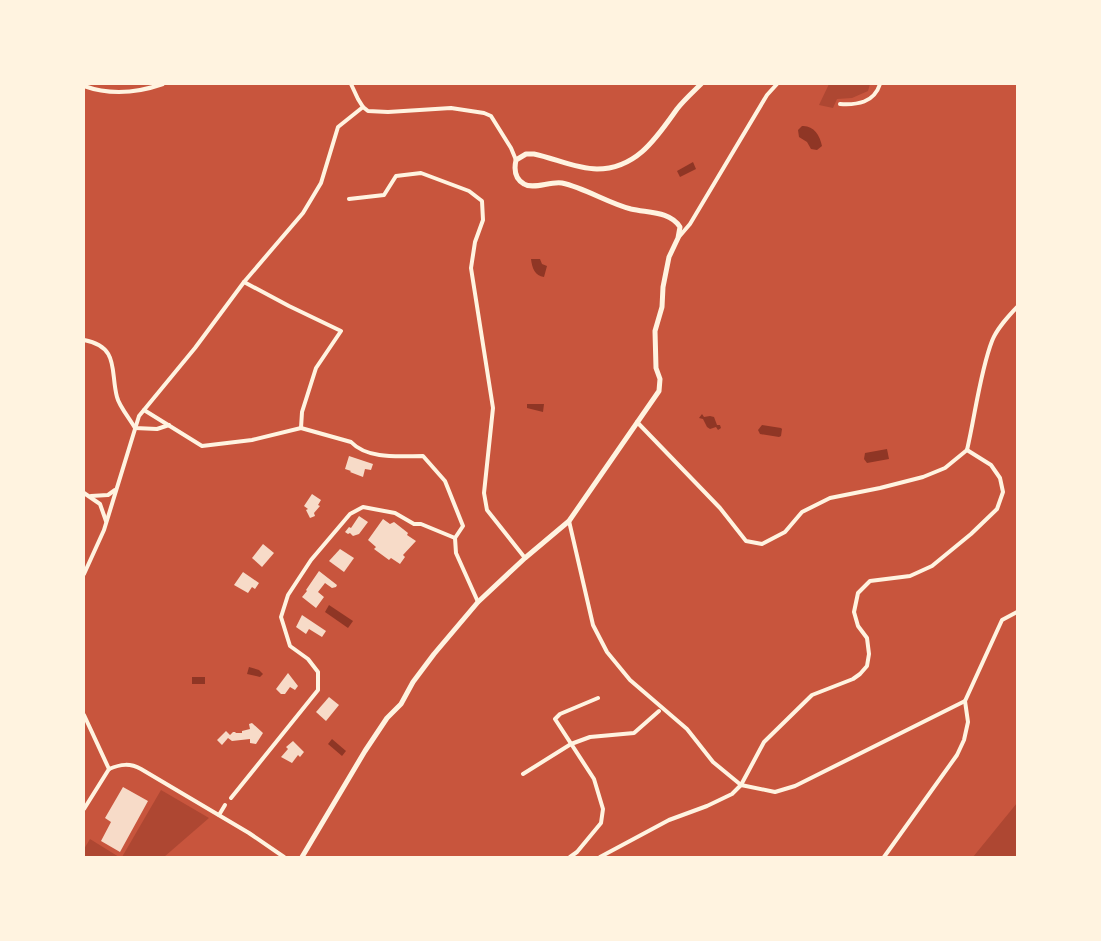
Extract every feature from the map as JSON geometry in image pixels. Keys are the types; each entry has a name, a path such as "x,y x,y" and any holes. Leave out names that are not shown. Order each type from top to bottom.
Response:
{"main road":[{"path":"302,857 344,785 378,732 400,704 413,682 434,654 478,602 525,558 569,521 659,391 660,379 656,368 655,331 662,307 663,287 669,256 678,238 680,227 671,217 630,209 565,184 547,183 528,186 522,183 515,172 516,160 526,154 534,154 597,169 618,166 632,160 646,150 679,107 701,84"}],"street":[{"path":"84,86 102,92 118,92 163,84"},
{"path":"351,84 363,107 368,111 444,108 484,113 493,119 516,160"},
{"path":"678,238 690,224 767,95 777,84"},
{"path":"840,104 859,104 868,100 873,96 880,84"},
{"path":"84,574 100,542 139,416 195,348 244,282 302,212 321,182 338,126 363,107"},
{"path":"349,199 384,195 396,176 421,173 469,191 482,201 483,220 475,242 471,268 493,408 484,493 488,510 525,558"},
{"path":"244,282 341,331 316,368 302,412 301,428"},
{"path":"638,422 720,508 746,541 762,544 785,532 802,512 830,498 923,477 945,468 967,450 992,339 1005,319 1017,307"},
{"path":"84,340 104,348 112,358 117,399 135,428"},
{"path":"144,410 202,446 252,440 301,428 351,442 356,446 382,456 423,456 445,481 462,526 454,538 456,553 478,602"},
{"path":"135,428 157,429 169,425"},
{"path":"600,857 669,820 707,806 732,794 741,785 764,742 812,695 853,679 860,674 867,666 869,654 867,638 858,626 854,612 858,594 870,581 910,576 932,566 971,534 997,509 1004,492 1000,478 991,465 967,450"},
{"path":"90,496 108,495 116,488"},
{"path":"84,493 97,500 103,508 106,523"},
{"path":"232,798 318,690 318,672 308,659 290,646 281,617 288,595 311,560 350,514 363,507 395,513 414,524 421,524 454,538"},
{"path":"569,521 593,625 607,652 630,680 687,729 713,762 741,785 775,792 796,786 965,701"},
{"path":"884,857 957,755 964,740 968,722 965,701 1002,620 1017,612"},
{"path":"570,857 577,852 601,823 603,809 594,779 555,719 560,714 598,698"},
{"path":"524,774 571,744 590,738 634,733 660,710"},
{"path":"84,714 109,769"},
{"path":"84,809 109,769 120,764 135,765 249,833 284,857"},
{"path":"219,815 225,805"}],"shaded area":[{"path":"829,84 870,84 868,91 852,98 837,99 833,108 819,105"},
{"path":"802,126 813,129 820,138 822,146 817,150 811,149 807,142 799,137 798,130"},
{"path":"693,162 696,169 680,177 677,171"},
{"path":"531,259 540,259 542,264 547,266 544,277 534,271"},
{"path":"527,404 544,404 543,412 527,408"},
{"path":"702,414 704,417 714,417 717,425 720,425 721,428 718,430 716,427 710,429 707,427 703,419 699,418"},
{"path":"762,425 781,428 781,436 760,434 758,430"},
{"path":"887,449 889,459 867,463 864,459 865,453"},
{"path":"329,605 353,621 348,628 325,612"},
{"path":"249,667 259,670 263,674 260,677 247,674"},
{"path":"192,677 205,677 205,684 192,684"},
{"path":"332,739 346,751 342,756 328,744"},
{"path":"161,790 209,818 164,857 122,857"},
{"path":"1017,803 1017,857 973,857"},
{"path":"90,839 119,857 84,857 84,849"}],"building":[{"path":"349,456 373,464 371,470 365,469 363,477 345,469"},
{"path":"312,494 321,500 318,505 320,506 314,513 315,516 310,518 306,510 308,509 304,506"},
{"path":"359,516 368,522 359,534 353,536 345,532 349,527 351,528"},
{"path":"383,519 390,524 394,522 416,541 403,555 405,557 400,564 391,558 389,560 374,549 376,547 368,540"},
{"path":"263,544 274,553 262,567 252,558"},
{"path":"340,549 354,558 344,572 329,561"},
{"path":"319,571 337,585 332,588 325,583 318,592 324,597 316,608 302,597"},
{"path":"243,572 259,583 255,589 252,587 248,593 234,585"},
{"path":"302,615 326,631 322,637 309,629 306,634 296,627"},
{"path":"288,673 298,686 295,690 290,687 285,694 281,694 276,689"},
{"path":"329,697 339,705 326,721 316,712"},
{"path":"252,723 263,733 256,744 250,743 250,739 232,741 228,738 222,745 217,740 226,731 230,735 233,732 242,733 242,731 250,729 249,724"},
{"path":"293,741 304,752 300,757 298,755 292,763 281,757 288,749 286,747"},
{"path":"123,787 148,801 120,852 101,841 111,822 105,818"}]}
